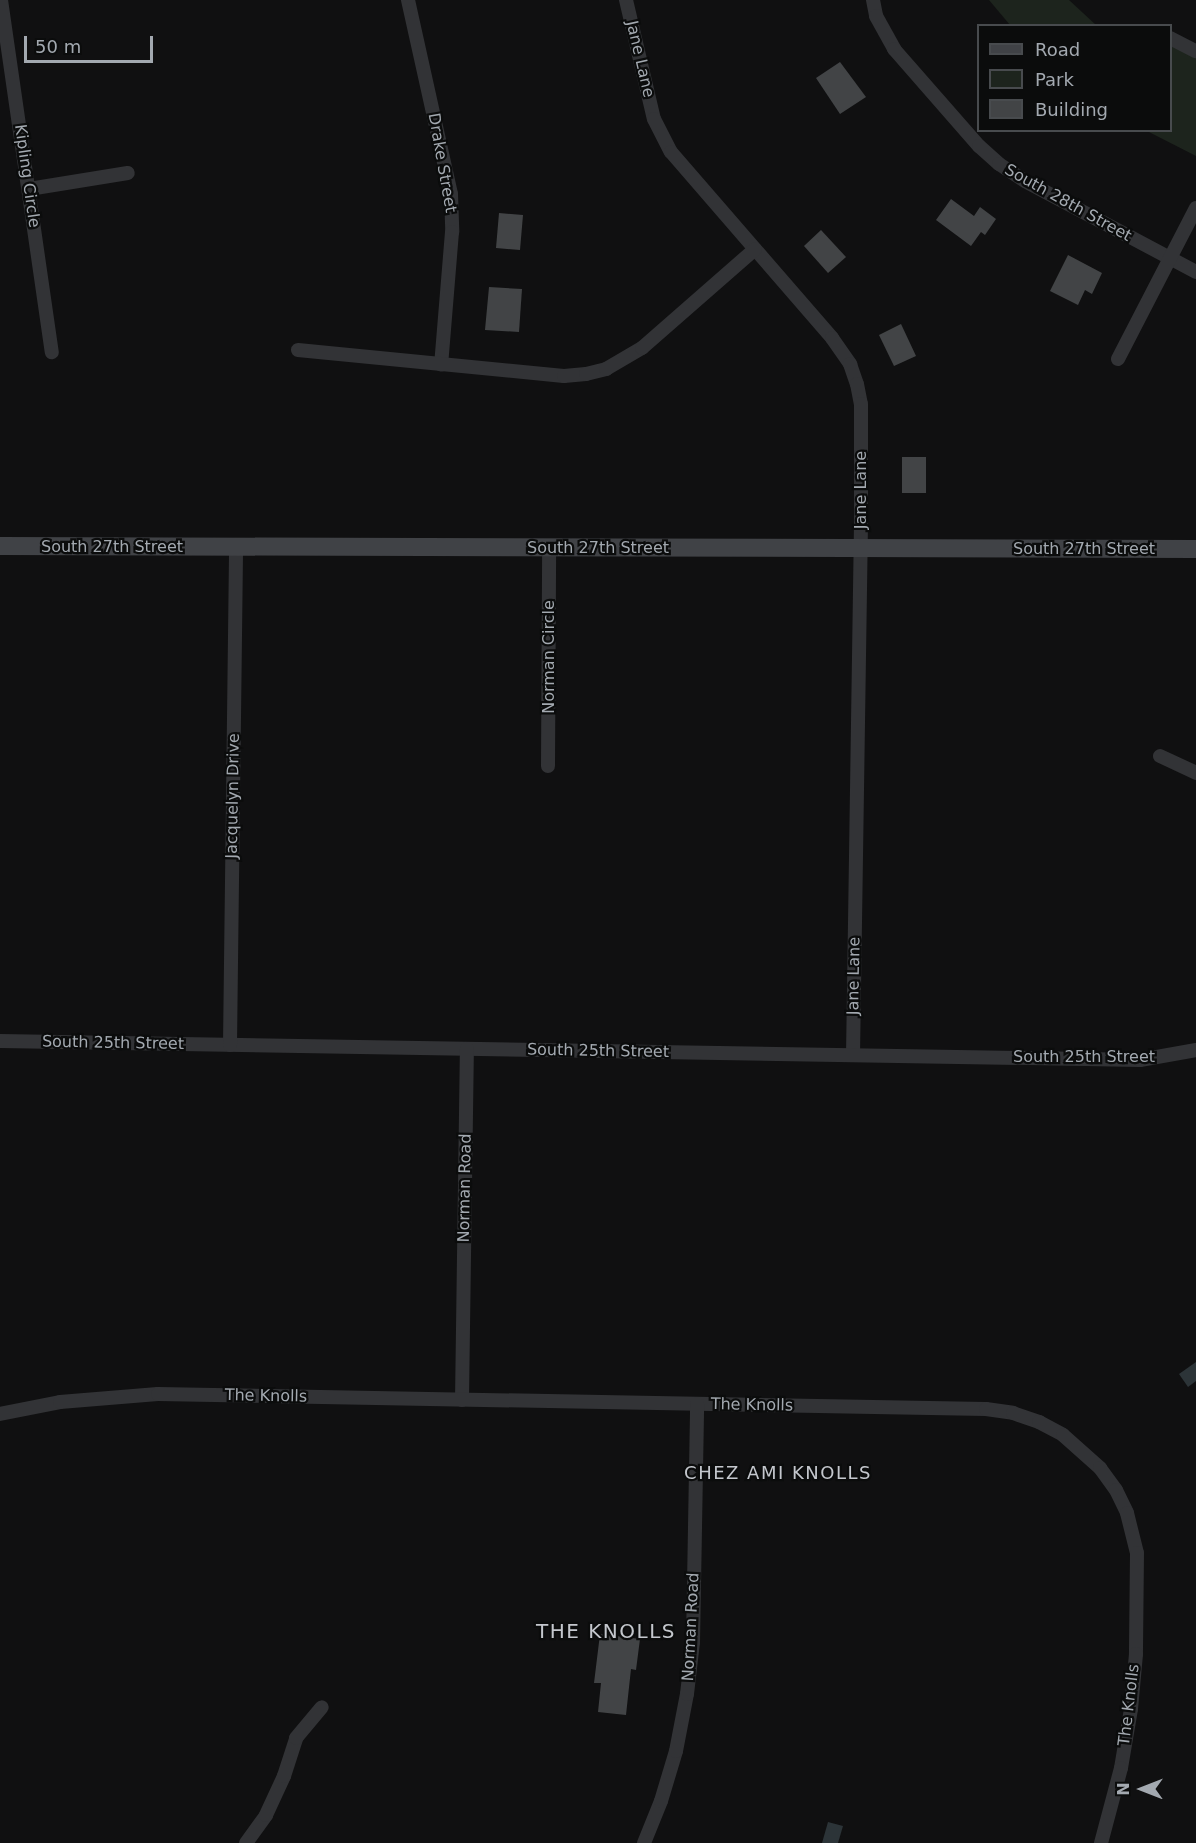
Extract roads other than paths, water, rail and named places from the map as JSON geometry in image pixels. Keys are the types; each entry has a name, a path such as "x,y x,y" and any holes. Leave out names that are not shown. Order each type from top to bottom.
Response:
{"main road":[{"name":"South 27th Street","path":"0,546 1196,549"}],"street":[{"name":"Kipling Circle","path":"1,0 52,352"},
{"name":"Drake Street","path":"408,0 451,194 452,232 441,365"},
{"name":"Jane Lane","path":"626,0 654,119 660,134 671,152 842,350 857,384 861,405 853,1055"},
{"name":"South 28th Street","path":"873,0 876,16 894,50 992,158 1025,181 1196,272"},
{"path":"1172,39 1196,51"},
{"path":"29,189 128,173"},
{"path":"1118,359 1196,208"},
{"path":"298,350 564,376 606,369 642,348 755,249"},
{"name":"Jacquelyn Drive","path":"230,1045 236,548"},
{"name":"Norman Circle","path":"548,766 549,548"},
{"path":"1160,756 1196,773"},
{"name":"South 25th Street","path":"0,1041 1140,1060 1196,1050"},
{"name":"Norman Road","path":"462,1400 467,1049"},
{"name":"The Knolls","path":"0,1414 60,1402 138,1395 995,1410 1039,1422 1063,1435 1100,1468 1116,1490 1127,1513 1137,1552 1138,1576 1131,1709 1121,1768 1101,1843"},
{"name":"Norman Road","path":"644,1843 661,1801 676,1751 687,1694 693,1642 697,1404"},
{"path":"246,1843 266,1815 284,1776 296,1738 322,1707"}],"district":[{"name":"CHEZ AMI KNOLLS","path":"778,1473"},
{"name":"THE KNOLLS","path":"606,1631"}]}
